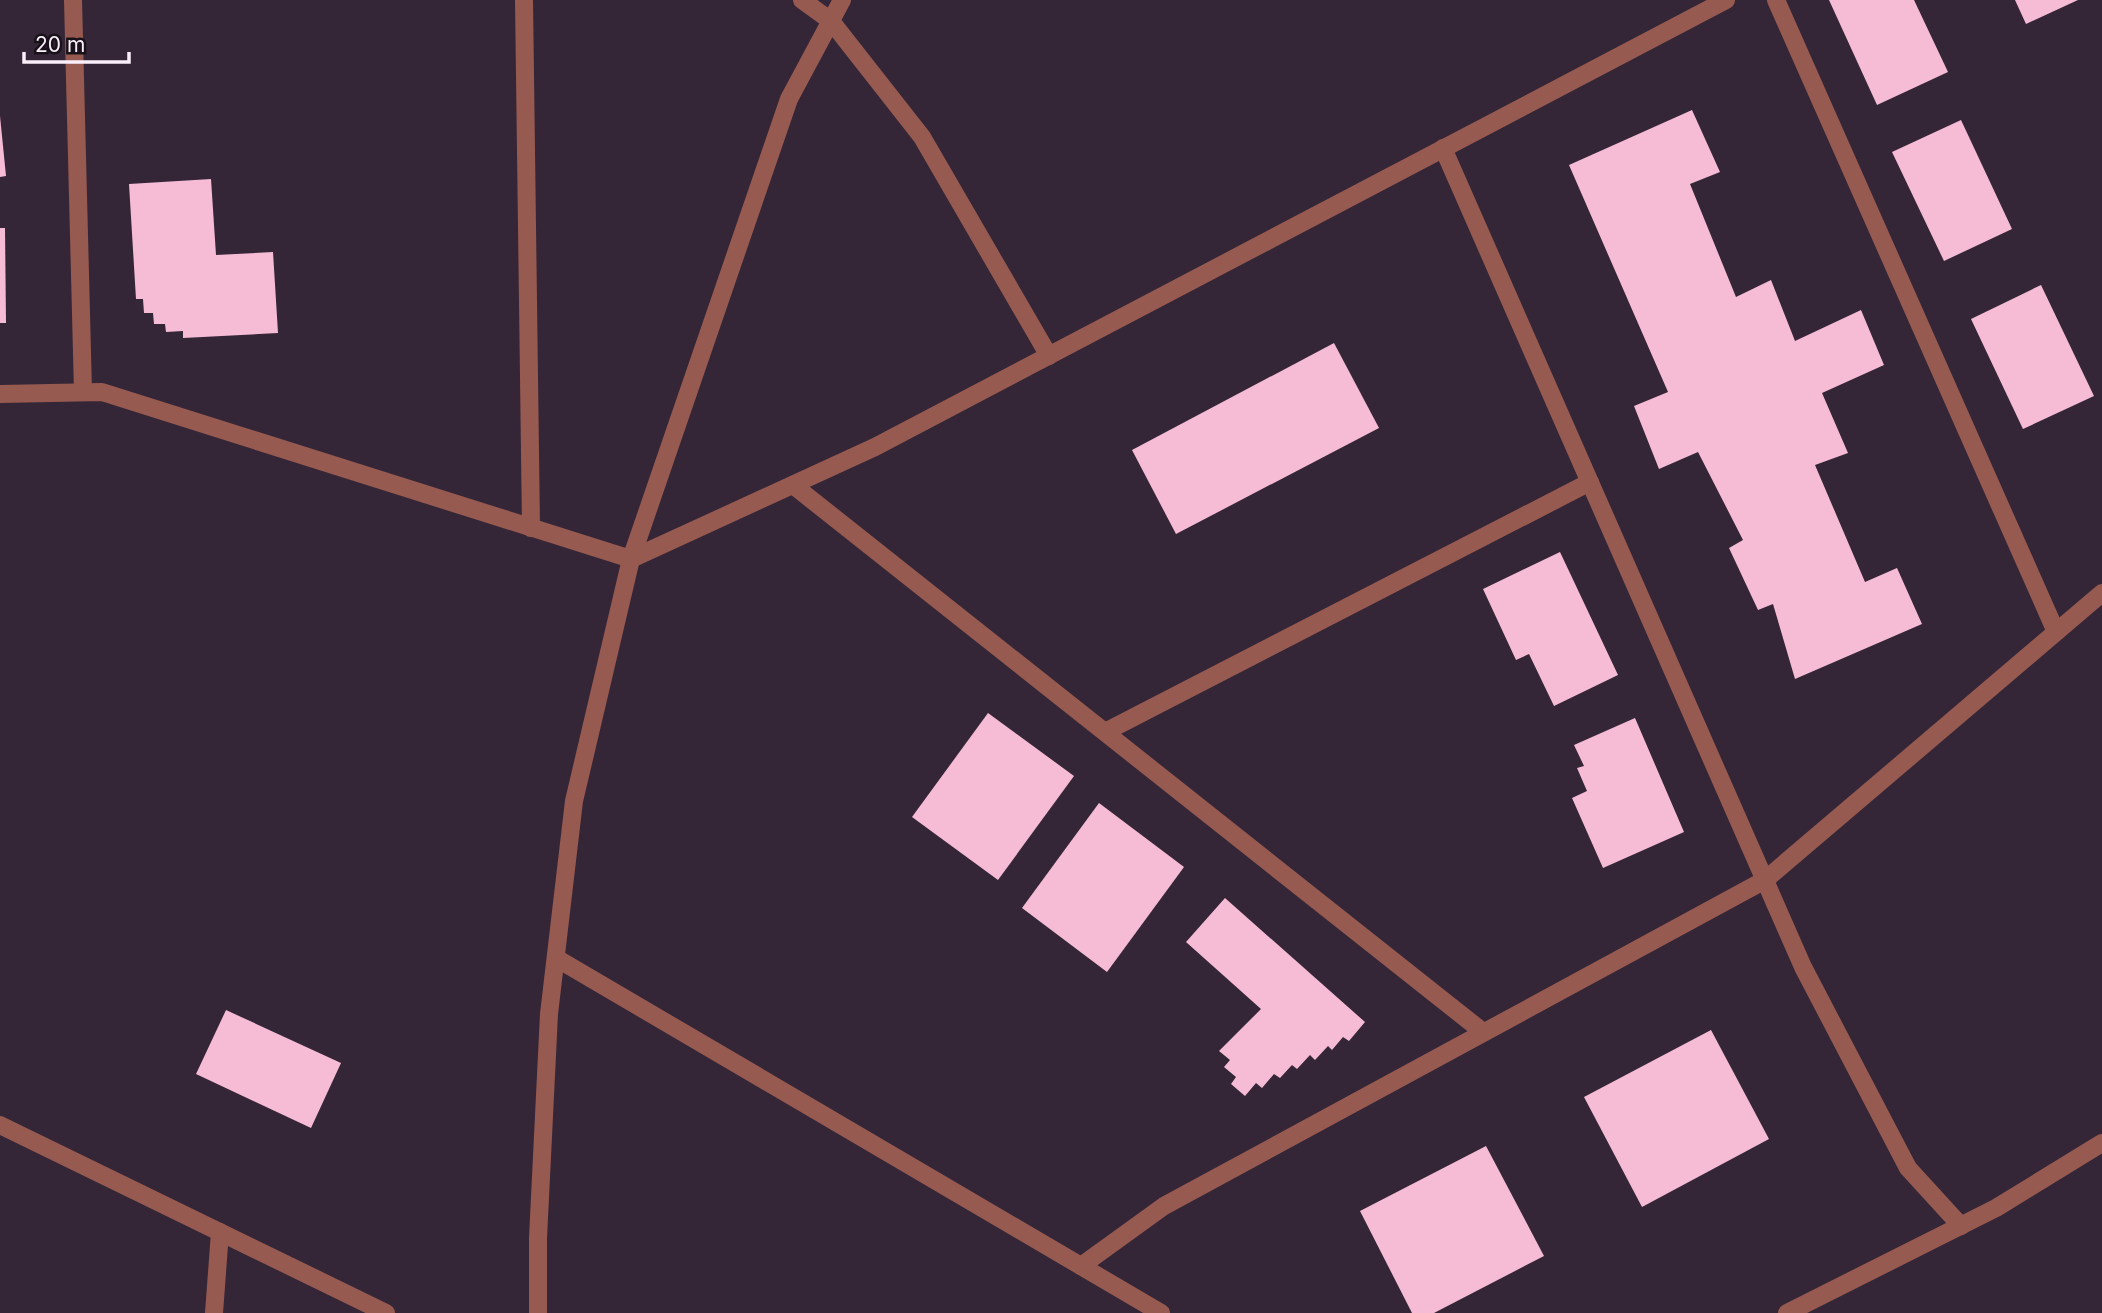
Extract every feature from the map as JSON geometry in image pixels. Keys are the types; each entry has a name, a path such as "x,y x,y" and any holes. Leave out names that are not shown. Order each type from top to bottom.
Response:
{"street":[{"path":"73,0 83,393"},
{"path":"524,0 531,528"},
{"path":"802,0 831,21 922,137 1049,356"},
{"path":"538,1313 545,1093 555,958 574,801 631,559 789,99 842,0"},
{"path":"0,394 102,392 631,559 875,447 1726,0"},
{"path":"1776,0 2056,632"},
{"path":"1443,148 1803,967 1908,1168 1961,1226"},
{"path":"1105,732 1590,482"},
{"path":"793,485 1483,1031"},
{"path":"1081,1266 1164,1206 1765,880 2102,593"},
{"path":"555,958 1161,1313"},
{"path":"0,1125 386,1313"},
{"path":"1787,1313 1996,1208 2102,1143"},
{"path":"214,1313 220,1232"}],"building":[{"path":"1829,0 1914,0 1948,72 1877,105"},
{"path":"2015,0 2078,0 2026,24"},
{"path":"1692,110 1720,172 1690,184 1736,297 1771,280 1795,341 1861,310 1884,365 1822,393 1848,453 1815,465 1865,582 1897,568 1922,624 1795,679 1773,604 1758,610 1729,548 1743,540 1698,452 1659,469 1634,406 1668,392 1569,165"},
{"path":"0,116 6,176 0,177"},
{"path":"1961,120 2012,229 1944,261 1892,152"},
{"path":"211,179 216,255 273,252 278,333 183,338 183,331 166,332 165,324 154,324 153,313 144,313 143,299 136,299 129,184"},
{"path":"0,228 5,228 6,323 0,323"},
{"path":"2041,285 2094,396 2023,429 1971,319"},
{"path":"1334,343 1379,428 1176,534 1132,450"},
{"path":"1560,552 1618,675 1554,706 1529,654 1516,660 1483,589"},
{"path":"988,713 1074,776 998,880 912,817"},
{"path":"1635,718 1684,832 1603,868 1572,798 1587,791 1577,768 1584,766 1574,745"},
{"path":"1099,803 1184,867 1107,972 1022,908"},
{"path":"1225,898 1365,1022 1349,1041 1343,1037 1332,1050 1328,1046 1315,1060 1310,1055 1297,1069 1292,1065 1280,1078 1274,1074 1262,1088 1256,1083 1245,1096 1231,1084 1236,1077 1224,1067 1230,1060 1219,1051 1261,1009 1186,942"},
{"path":"226,1010 341,1063 311,1128 196,1074"},
{"path":"1711,1030 1769,1139 1642,1207 1584,1097"},
{"path":"1486,1146 1544,1256 1434,1313 1412,1313 1360,1211"}]}
